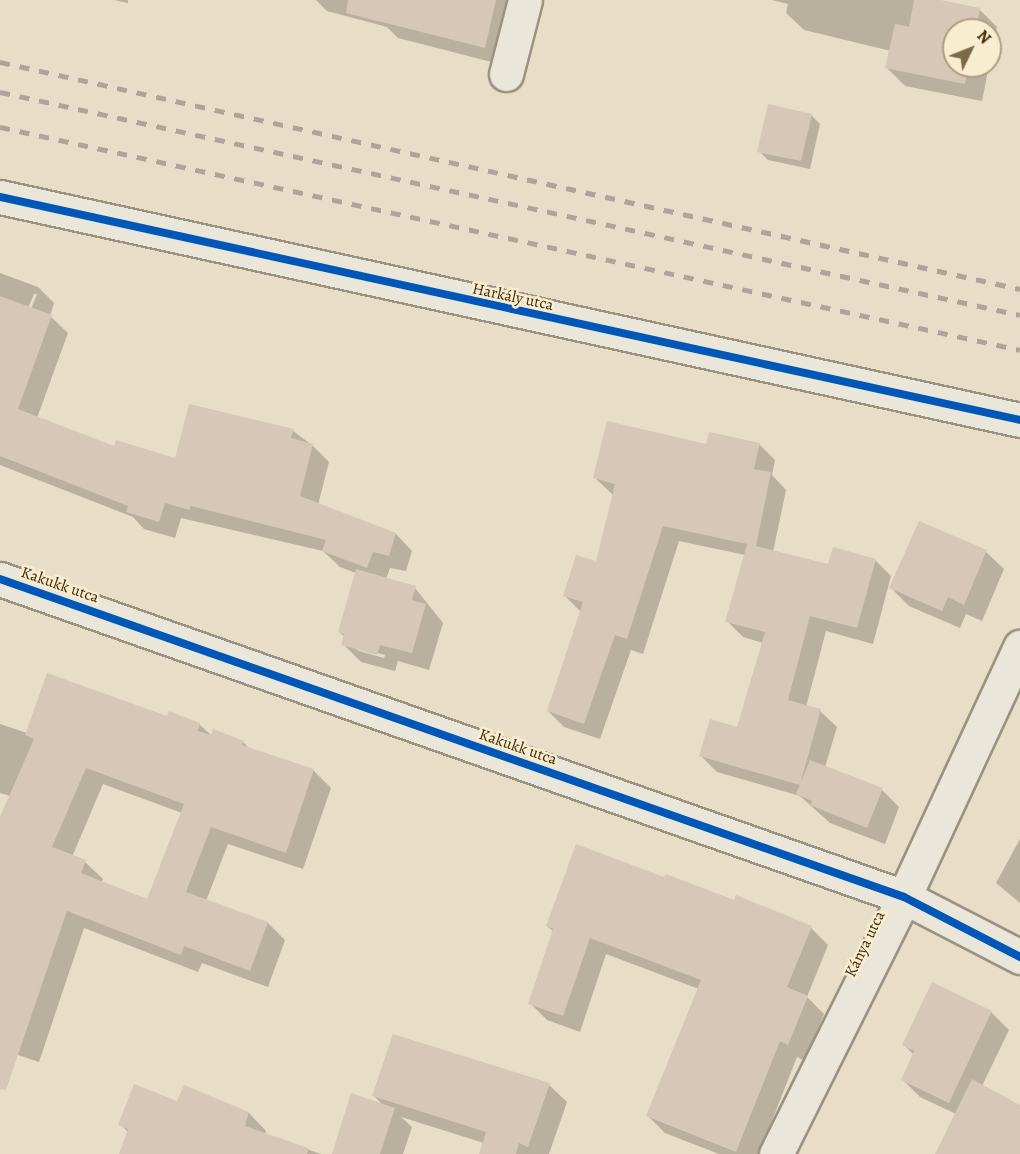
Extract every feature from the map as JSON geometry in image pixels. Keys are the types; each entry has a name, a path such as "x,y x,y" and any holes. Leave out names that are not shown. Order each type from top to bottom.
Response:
{"street":[{"path":"506,74 525,0"},
{"name":"Harkály utca","path":"0,197 1020,420"},
{"name":"Kakukk utca","path":"0,579 904,897 1020,957"},
{"name":"Kánya utca","path":"776,1154 904,897 1020,646"}],"building":[{"path":"348,0 496,0 485,48 346,13"},
{"path":"914,0 941,0 980,8 978,18 942,18 942,78 966,78 965,84 885,68 895,24 909,27"},
{"path":"768,104 812,114 801,161 757,152"},
{"path":"0,296 52,315 18,409 114,446 116,440 175,458 189,404 294,429 291,438 313,444 300,496 396,533 389,556 373,552 367,568 322,551 326,540 191,506 189,510 165,503 159,522 126,512 128,506 0,456"},
{"path":"607,421 706,444 709,432 760,443 754,469 771,472 756,546 828,564 833,547 876,559 857,628 810,616 788,700 821,709 800,785 699,756 710,719 737,727 765,632 725,622 747,544 663,526 627,639 615,635 584,724 547,711 583,602 563,596 576,555 596,561 615,484 593,478"},
{"path":"919,521 987,550 964,605 948,597 942,611 889,588"},
{"path":"356,569 416,586 412,600 426,604 412,653 380,645 377,655 341,645 344,634 338,632"},
{"path":"47,673 167,716 169,711 200,723 198,731 211,735 213,729 244,741 242,745 314,769 286,853 211,827 186,892 268,922 250,971 184,946 181,955 67,911 6,1090 0,1089 0,817 34,739 25,735","holes":["86,768 184,804 147,899 81,873 86,860 52,847"]},
{"path":"810,760 883,788 867,828 810,805 812,801 796,794"},
{"path":"576,844 734,900 736,895 812,926 787,987 808,996 788,1045 780,1041 736,1152 646,1116 701,980 590,938 563,1016 528,1004 553,929 546,926"},
{"path":"932,982 992,1011 949,1103 901,1080 914,1051 902,1045"},
{"path":"393,1034 550,1083 528,1147 519,1143 516,1154 479,1154 486,1132 372,1096"},
{"path":"972,1079 1020,1105 1020,1154 935,1154"},
{"path":"134,1084 177,1101 184,1085 249,1112 245,1126 308,1148 307,1154 119,1154 128,1129 118,1125"},
{"path":"351,1093 395,1108 380,1154 332,1154"}],"railway":[{"path":"0,62 1020,289"},
{"path":"0,92 1020,315"},
{"path":"0,127 1020,350"}],"cycle path":[{"path":"0,197 1020,420"},
{"path":"0,579 904,897 1020,957"}]}
